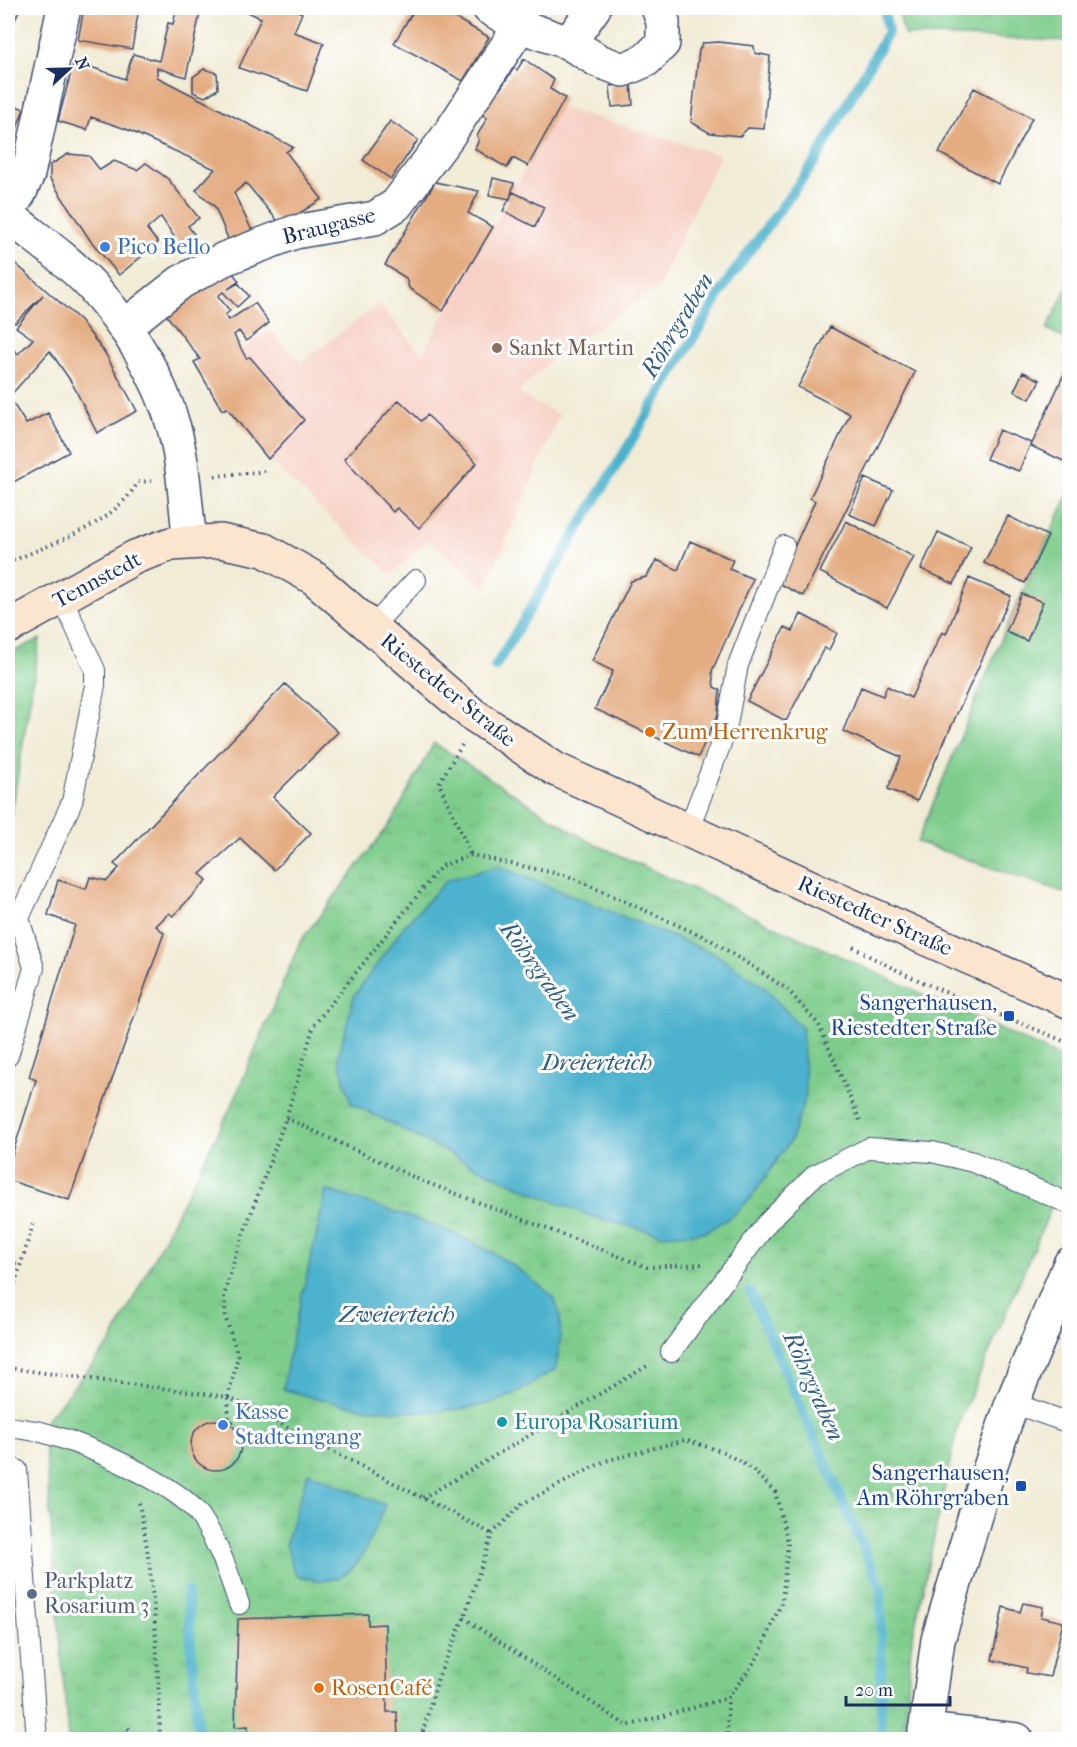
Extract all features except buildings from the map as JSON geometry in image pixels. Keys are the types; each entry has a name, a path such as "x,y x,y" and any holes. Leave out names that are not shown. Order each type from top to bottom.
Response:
{"main road":[{"name":"Tennstedt","path":"8,627 135,557 171,544 190,542"},
{"name":"Riestedter Straße","path":"190,542 243,544 269,552 314,579 472,714 530,755 688,831 1070,1002"}],"street":[{"path":"8,210 19,194 28,174 64,8"},
{"path":"489,8 519,26 569,43 599,61 623,70 646,60 663,44 663,22 658,8"},
{"path":"569,43 594,8"},
{"name":"Braugasse","path":"123,327 181,282 224,259 296,232 375,218 396,205 448,136 519,26"},
{"path":"8,215 92,286 123,327 154,377 166,402 174,430 190,542"},
{"path":"1017,1740 924,1735 938,1640 985,1482 1012,1403 1070,1264"}],"lane":[{"path":"688,831 726,730 738,665 784,546"},
{"path":"371,628 416,580"},
{"path":"8,1056 34,968 20,918 72,801 95,685 95,670 62,598"},
{"path":"671,1352 767,1223 815,1175 870,1148 932,1152 973,1162 1070,1204"},
{"path":"1012,1403 1070,1423"},
{"path":"8,1427 46,1433 86,1447 178,1496 200,1515 225,1565 239,1604"},
{"path":"8,1471 16,1470 37,1740"}],"path":[{"path":"8,563 102,519 120,508 138,482 268,471"},
{"path":"460,747 439,783 471,855"},
{"path":"250,1409 229,1424 228,1397 238,1356 226,1319 224,1296 235,1257 286,1118 314,1025 441,866 471,855 568,876 711,940 787,989 819,1025 841,1073 870,1148"},
{"path":"286,1118 420,1180 646,1267 704,1264"},
{"path":"8,1306 34,1221"},
{"path":"422,1498 671,1352"},
{"path":"8,1368 228,1397 492,1534"},
{"path":"413,1740 423,1731 438,1678 464,1618 492,1534 522,1504 605,1461 685,1440 724,1452 753,1470 775,1492 788,1542 782,1600 758,1657 728,1698 726,1740"},
{"path":"133,1470 151,1571 158,1636 160,1740"},
{"path":"464,1618 627,1726 728,1698"},
{"path":"125,1740 128,1728 139,1740"},
{"path":"423,1731 442,1740"}],"shaded area":[{"name":"Sankt Martin","path":"560,107 720,155 657,289 557,354 517,393 559,415 486,589 428,540 391,575 268,459 227,408 222,410 194,362 234,335 242,350 270,330 301,363 379,304 422,354"}],"green space":[{"path":"898,8 1069,8 1069,41 904,35"},
{"path":"1069,283 1069,342 1047,329"},
{"path":"1069,493 1069,894 917,842 1005,630"},
{"path":"40,639 8,835 8,654"},
{"name":"Europa Rosarium","path":"434,743 586,840 1069,1061 1069,1166 958,1425 911,1645 905,1739 68,1739 45,1449 46,1420 111,1342 233,1103 300,942 392,821"}],"water":[{"name":"Dreierteich","path":"498,866 715,954 763,986 802,1028 806,1095 791,1140 751,1198 734,1215 705,1232 664,1235 590,1216 474,1166 351,1103 338,1057 354,996 404,926 447,880"},
{"name":"Zweierteich","path":"326,1190 408,1216 462,1237 512,1265 545,1290 553,1297 559,1315 560,1333 556,1369 500,1400 447,1411 391,1411 363,1408 283,1389"},
{"path":"308,1472 385,1505 364,1553 345,1575 332,1580 315,1580 295,1574 286,1543"}],"waterway":[{"name":"Röhrgraben","path":"495,667 729,279 816,160 888,32 884,8"},
{"name":"Röhrgraben","path":"750,1292 881,1588 881,1740"},
{"path":"187,1591 199,1740"}],"place":[{"name":"Pico Bello","path":"105,247"},
{"name":"Sankt Martin","path":"497,348"},
{"name":"Zum Herrenkrug","path":"650,732"},
{"name":"Sangerhausen, Riestedter Straße","path":"1009,1016"},
{"name":"Europa Rosarium","path":"502,1422"},
{"name":"Kasse Stadteingang","path":"223,1425"},
{"name":"Sangerhausen, Am Röhrgraben","path":"1021,1486"},
{"name":"Parkplatz Rosarium 3","path":"32,1594"},
{"name":"RosenCafé","path":"319,1688"}]}
